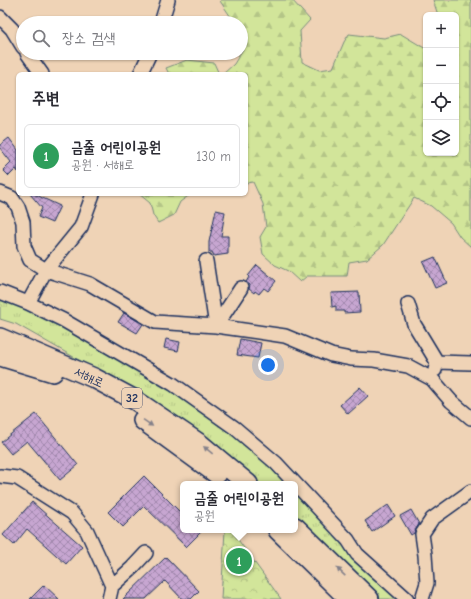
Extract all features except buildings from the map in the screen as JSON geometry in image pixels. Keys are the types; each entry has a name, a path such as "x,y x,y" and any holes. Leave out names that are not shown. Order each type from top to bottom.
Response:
{"highway":[{"name":"서해로","path":"1,345 116,403 149,424 226,481"},
{"name":"서해로","path":"1,345 94,378 135,400 200,444 244,481"},
{"path":"298,530 369,599"},
{"path":"281,533 349,599"}],"street":[{"path":"163,16 168,0"},
{"path":"0,17 12,29 16,36"},
{"path":"32,60 41,72"},
{"path":"141,72 147,60"},
{"path":"0,193 12,198 18,208 23,222 24,246 30,260 46,270 90,284 155,322 216,326 285,336 331,355 408,366 432,379 451,401 471,418"},
{"path":"28,303 46,270 81,227 92,196"},
{"path":"206,261 216,326"},
{"path":"216,326 241,288"},
{"path":"0,292 28,303 63,320 173,384 234,428 276,463 293,481"},
{"path":"408,304 414,324 437,362 432,379"},
{"path":"437,362 471,363"},
{"path":"0,476 18,478 72,513 87,531 110,593 146,553"},
{"path":"298,487 348,540 357,554 407,599"},
{"path":"422,599 427,583 422,534 432,520 471,491"}],"green space":[{"path":"221,0 292,0 310,20 300,31 302,62 319,70 333,68 349,34 384,38 401,34 423,47 423,156 459,156 459,12 437,12 433,0 471,0 471,247 460,237 451,223 431,206 414,198 383,245 367,259 349,262 347,276 307,276 300,282 288,271 275,265 263,254 260,237 266,227 263,204 253,182 248,183 248,72 225,72 236,60 248,60 248,16 230,16 220,1"},
{"path":"187,60 214,63 218,72 168,72 166,68"},
{"path":"141,196 188,196 180,202 174,215 158,223 153,215 150,203"},
{"path":"0,295 19,302 170,387 242,436 288,481 256,481 237,463 126,387 16,324 0,319"},
{"path":"298,492 402,599 379,599 298,520"},
{"path":"225,533 233,533 281,599 221,599"}],"place":[{"name":"금줄 어린이공원","path":"239,561"}]}
